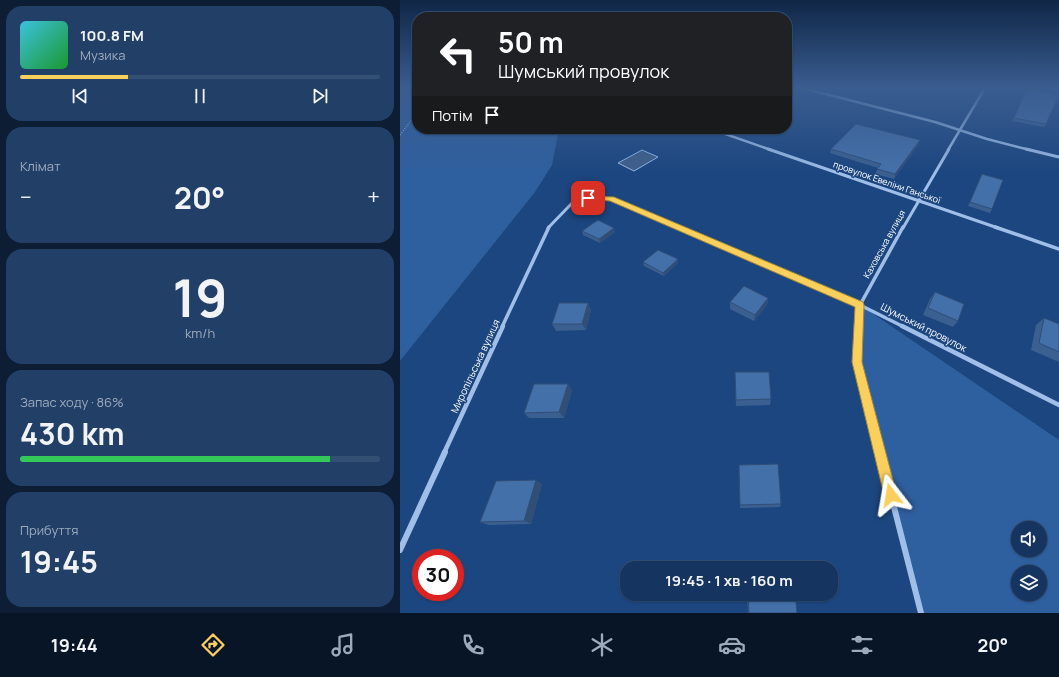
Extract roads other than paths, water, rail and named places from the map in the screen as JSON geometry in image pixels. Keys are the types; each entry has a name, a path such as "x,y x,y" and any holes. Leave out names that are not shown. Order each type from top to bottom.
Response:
{"street":[{"path":"914,117 1059,157"},
{"name":"Каховська вулиця","path":"860,305 966,117"},
{"name":"провулок Евеліни Ганської","path":"726,134 1059,249"},
{"name":"Шумський провулок","path":"577,198 611,199 860,305 1059,405"},
{"name":"Миропільська вулиця","path":"400,550 548,228 577,198"},
{"path":"860,305 857,362 921,613"}]}
